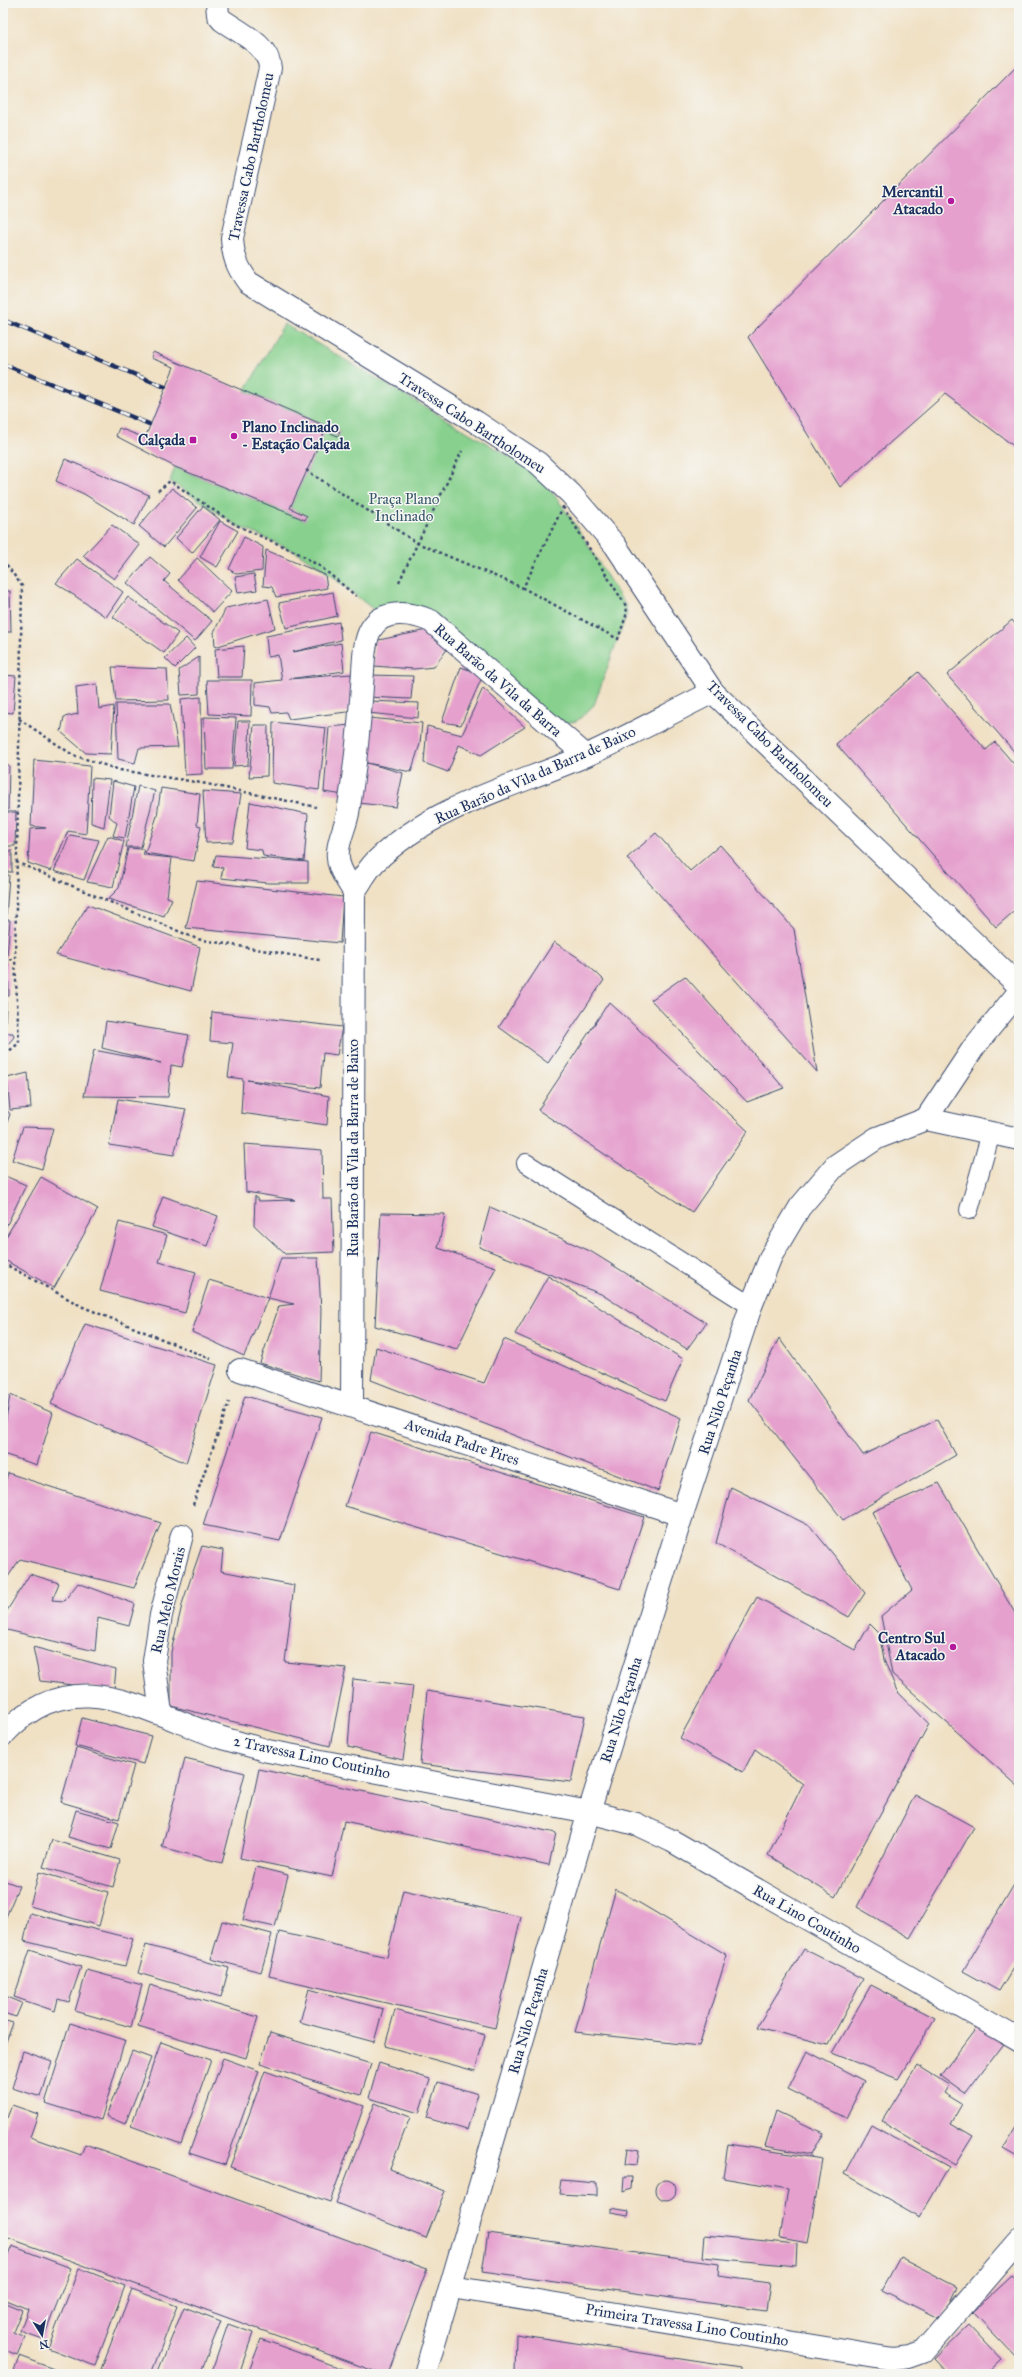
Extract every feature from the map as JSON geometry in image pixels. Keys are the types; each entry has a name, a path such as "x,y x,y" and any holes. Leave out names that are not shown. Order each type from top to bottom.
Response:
{"street":[{"name":"Travessa Cabo Bartholomeu","path":"216,4 218,15 222,20 262,49 270,58 270,68 232,238 233,257 239,270 248,282 476,422 538,462 571,494 615,545 713,692 1019,986"},
{"name":"Rua Barão da Vila da Barra","path":"382,617 402,614 416,615 431,621 585,756"},
{"path":"354,892 339,869 338,851 348,814 360,724 365,650 371,629 382,617"},
{"name":"Rua Barão da Vila da Barra de Baixo","path":"352,1405 354,892 374,863 403,838 440,814 487,793 585,756 713,692"},
{"path":"1019,992 974,1047 926,1119 1019,1139"},
{"name":"Rua Nilo Peçanha","path":"425,2374 589,1812 682,1515 751,1306 771,1256 800,1207 835,1166 877,1138 926,1119"},
{"name":"Avenida Padre Pires","path":"240,1370 352,1405 682,1515"},
{"name":"Rua Melo Morais","path":"161,1713 154,1661 161,1615 182,1535"},
{"name":"2 Travessa Lino Coutinho","path":"3,1735 18,1719 30,1711 58,1698 100,1695 161,1713 218,1737 268,1751 589,1812"},
{"name":"Rua Lino Coutinho","path":"589,1812 636,1824 672,1841 1019,2040"},
{"name":"Primeira Travessa Lino Coutinho","path":"451,2287 893,2359 910,2357 923,2352 1019,2241"}],"lane":[{"path":"969,1210 991,1133"},
{"path":"526,1163 751,1306"}],"path":[{"path":"158,492 170,481 236,525 296,552 320,567 382,617 476,422"},
{"path":"306,470 417,542 524,588 618,639 627,613 626,606 563,508 524,588"},
{"path":"3,560 22,586 15,959 19,1043 3,1056"},
{"path":"19,719 74,755 120,770 202,783 348,814"},
{"path":"16,862 197,939 354,966"},
{"path":"3,960 15,959"},
{"path":"3,1263 83,1307 240,1370 182,1535"}],"green space":[{"name":"Praça Plano Inclinado","path":"284,324 524,465 552,492 579,530 626,606 627,613 594,705 577,721 566,723 554,718 387,605 374,610 320,567 296,552 236,525 170,481 175,467 305,520 306,516 290,508 325,431 338,436 340,432 245,391"}],"building":[{"name":"Mercantil Atacado","path":"1019,64 1019,450 945,394 840,487 748,337"},
{"name":"Plano Inclinado - Estação Calçada","path":"153,352 340,432 338,436 325,431 290,508 307,516 305,520 175,467 116,436 119,428 145,438 174,367 151,358"},
{"path":"65,459 149,495 134,525 84,494 56,481"},
{"path":"172,488 197,508 164,547 139,526"},
{"path":"203,506 220,520 192,553 176,538"},
{"path":"220,521 238,531 217,567 200,557"},
{"path":"112,525 140,545 114,579 83,556"},
{"path":"244,537 263,547 262,571 236,574 229,569"},
{"path":"266,550 325,575 327,588 276,597 272,587 263,586"},
{"path":"150,557 170,574 164,581 212,621 195,641 127,583"},
{"path":"197,558 232,591 213,612 178,580"},
{"path":"77,559 123,592 106,617 56,583"},
{"path":"254,574 257,590 238,593 235,577"},
{"path":"3,591 10,591 11,632 3,632"},
{"path":"333,592 337,616 286,628 279,603"},
{"path":"128,597 178,633 164,653 113,617"},
{"path":"268,599 275,628 215,647 214,632 226,608"},
{"path":"1012,620 1019,629 1019,757 947,675"},
{"path":"339,622 341,640 293,652 341,643 344,671 289,679 351,674 355,711 289,719 286,712 272,713 270,707 255,705 255,683 282,680 278,655 268,657 266,636"},
{"path":"427,630 448,648 434,667 414,669 374,666 374,641"},
{"path":"186,638 195,648 175,668 165,658"},
{"path":"244,646 242,677 217,677 215,649"},
{"path":"199,657 199,694 181,695 179,670"},
{"path":"112,667 167,669 169,700 116,701"},
{"path":"461,667 483,675 461,725 442,722"},
{"path":"918,672 986,750 995,742 1019,770 1019,907 996,927 836,744"},
{"path":"3,675 16,676 13,713 3,712"},
{"path":"367,675 413,676 411,699 367,697"},
{"path":"207,680 252,680 251,716 209,714"},
{"path":"97,684 99,709 114,706 111,754 86,753 61,732 64,717 78,714 76,687"},
{"path":"483,688 525,727 481,755 459,745 448,772 424,763 427,726 462,735"},
{"path":"201,697 202,774 185,775 181,699"},
{"path":"369,701 419,703 418,718 368,713"},
{"path":"116,704 170,704 178,747 139,748 135,763 118,759"},
{"path":"204,717 236,718 232,769 206,769"},
{"path":"369,718 422,723 420,744 411,772 367,763 403,773 396,807 358,803"},
{"path":"238,721 250,721 248,765 234,766"},
{"path":"273,722 326,728 319,790 272,783"},
{"path":"254,725 268,725 267,776 249,777"},
{"path":"351,725 344,795 324,792 329,727"},
{"path":"34,760 90,766 86,834 68,831 51,871 28,863 30,829 46,828 31,826"},
{"path":"3,765 9,765 8,810 3,810"},
{"path":"92,778 110,780 104,827 91,823"},
{"path":"113,781 134,787 125,838 113,836 117,823 109,816"},
{"path":"138,786 155,791 141,847 126,847"},
{"path":"161,788 200,794 197,825 201,826 194,861 145,853 157,816"},
{"path":"203,791 241,794 233,842 206,843"},
{"path":"250,802 308,814 304,861 263,856 262,850 245,848"},
{"path":"3,812 16,812 15,846 3,846"},
{"path":"656,833 690,871 720,845 794,929 817,1072 627,858"},
{"path":"70,835 99,840 84,880 54,871"},
{"path":"108,836 124,841 113,887 87,882"},
{"path":"128,848 143,849 144,855 172,858 167,897 172,899 164,916 108,899 119,888"},
{"path":"3,851 12,851 12,872 3,872"},
{"path":"216,855 308,862 308,883 268,883 221,878 223,868 213,867"},
{"path":"3,875 9,875 6,917 3,917"},
{"path":"197,881 343,897 340,943 186,928"},
{"path":"88,905 200,947 191,991 56,955"},
{"path":"3,920 10,920 7,957 3,957"},
{"path":"554,942 582,960 604,980 548,1063 499,1027"},
{"path":"8,961 9,996 3,996 3,962"},
{"path":"685,976 784,1088 747,1102 651,1000"},
{"path":"3,1002 6,1002 5,1032 3,1032"},
{"path":"609,1002 748,1131 692,1212 538,1110"},
{"path":"212,1012 342,1027 337,1055 323,1053 320,1088 247,1080 329,1096 327,1125 241,1113 243,1079 228,1077 233,1043 210,1041"},
{"path":"106,1021 189,1035 182,1067 171,1065 168,1097 84,1096 94,1050 161,1063 102,1048"},
{"path":"3,1033 13,1033 14,1037 3,1050"},
{"path":"28,1073 31,1108 10,1110 7,1078"},
{"path":"118,1099 186,1109 174,1155 109,1145"},
{"path":"3,1106 10,1114 3,1134"},
{"path":"23,1127 53,1128 42,1169 12,1160"},
{"path":"244,1144 322,1150 323,1199 332,1199 334,1252 285,1254 254,1225 255,1196 259,1201 295,1200 246,1192"},
{"path":"3,1175 26,1185 3,1233"},
{"path":"41,1177 98,1209 54,1288 3,1259 3,1242"},
{"path":"163,1196 218,1216 207,1246 152,1227"},
{"path":"490,1207 590,1251 706,1323 687,1349 601,1294 479,1247"},
{"path":"381,1213 445,1214 438,1248 496,1267 457,1349 375,1326"},
{"path":"119,1222 167,1235 159,1262 196,1272 185,1313 100,1291"},
{"path":"281,1258 318,1258 321,1310 319,1381 260,1363 279,1306 294,1304 268,1298"},
{"path":"548,1276 683,1359 665,1401 515,1334"},
{"path":"209,1280 268,1298 244,1356 192,1332"},
{"path":"85,1324 217,1365 186,1463 51,1404"},
{"path":"779,1338 863,1455 937,1420 956,1455 843,1520 749,1400"},
{"path":"504,1339 681,1418 658,1491 371,1380 376,1347 484,1383"},
{"path":"10,1395 53,1413 37,1465 3,1454 3,1438"},
{"path":"245,1396 322,1417 280,1541 203,1525"},
{"path":"371,1432 644,1517 620,1589 345,1506"},
{"path":"8,1473 161,1523 134,1588 20,1559 3,1584 3,1490"},
{"name":"Centro Sul Atacado","path":"939,1483 1019,1620 1019,1787 892,1674 881,1616 912,1590 872,1512"},
{"path":"731,1487 810,1526 865,1593 849,1617 716,1543"},
{"path":"202,1546 223,1550 221,1571 294,1585 285,1662 346,1668 330,1746 171,1706 171,1652 183,1601"},
{"path":"30,1574 59,1583 52,1600 64,1601 78,1583 135,1604 129,1626 98,1618 95,1651 3,1629 3,1617"},
{"path":"757,1597 855,1650 870,1624 879,1633 884,1660 897,1691 929,1724 835,1897 768,1855 803,1784 755,1749 743,1772 680,1738"},
{"path":"33,1647 116,1669 114,1690 40,1681"},
{"path":"353,1679 413,1686 403,1760 348,1747"},
{"path":"427,1691 585,1716 571,1782 420,1764"},
{"path":"82,1718 151,1736 143,1764 75,1746"},
{"path":"76,1748 134,1765 119,1819 61,1802"},
{"path":"185,1758 245,1773 222,1863 162,1847"},
{"path":"259,1769 556,1833 549,1865 344,1821 332,1877 240,1858"},
{"path":"915,1795 974,1827 910,1938 857,1907"},
{"path":"76,1810 119,1822 111,1849 68,1837"},
{"path":"52,1840 120,1860 113,1887 43,1867"},
{"path":"256,1867 288,1875 275,1927 243,1920"},
{"path":"39,1872 108,1892 99,1926 30,1906"},
{"path":"1018,1878 1019,1958 999,1991 963,1971"},
{"path":"3,1880 19,1886 3,1924"},
{"path":"616,1889 727,1955 699,2046 575,2032"},
{"path":"403,1890 521,1917 495,2028 269,1976 279,1932 387,1957"},
{"path":"30,1913 133,1939 125,1966 24,1941"},
{"path":"222,1921 272,1934 261,1972 211,1959"},
{"path":"146,1945 229,1968 221,1997 138,1973"},
{"path":"804,1949 863,1979 828,2045 757,2027"},
{"path":"30,1950 81,1967 69,2002 58,1999 55,2011 14,1997"},
{"path":"87,1970 142,1985 131,2027 75,2011"},
{"path":"150,1985 258,2017 246,2058 138,2026"},
{"path":"871,1985 935,2018 898,2079 832,2053"},
{"path":"309,1989 383,2009 374,2042 300,2022"},
{"path":"3,1995 22,2003 16,2017 3,2013"},
{"path":"395,2010 485,2035 475,2071 385,2046"},
{"path":"3,2020 13,2023 3,2050"},
{"path":"70,2023 125,2040 101,2120 45,2103"},
{"path":"980,2023 1005,2041 965,2094 940,2076"},
{"path":"270,2033 371,2064 361,2095 260,2064"},
{"path":"161,2042 211,2060 181,2144 131,2126"},
{"path":"23,2051 52,2061 41,2097 12,2088"},
{"path":"132,2051 151,2058 125,2124 106,2116"},
{"path":"807,2051 864,2081 846,2118 788,2089"},
{"path":"223,2058 259,2071 225,2165 189,2153"},
{"path":"379,2063 430,2079 419,2113 369,2098"},
{"path":"917,2065 949,2085 944,2093 962,2104 951,2123 973,2136 955,2165 882,2121"},
{"path":"265,2071 364,2106 330,2202 230,2167"},
{"path":"438,2082 478,2094 467,2130 427,2118"},
{"path":"375,2103 410,2117 390,2169 445,2191 426,2238 336,2203"},
{"path":"12,2105 38,2114 30,2137 81,2155 85,2144 427,2269 388,2374 382,2374 3,2236 3,2128"},
{"path":"776,2111 823,2133 811,2155 765,2146"},
{"path":"1019,2123 1019,2158 1003,2149"},
{"path":"871,2124 949,2167 920,2217 844,2174"},
{"path":"728,2144 822,2159 808,2243 780,2238 788,2189 723,2178"},
{"path":"628,2148 639,2150 637,2165 626,2164"},
{"path":"624,2177 632,2177 631,2189 623,2192"},
{"path":"561,2180 597,2183 597,2196 559,2194"},
{"path":"666,2180 673,2183 676,2190 673,2197 666,2200 659,2197 656,2190 659,2183"},
{"path":"611,2208 629,2211 628,2216 611,2213"},
{"path":"488,2233 719,2264 718,2276 770,2283 766,2311 482,2272"},
{"path":"705,2235 797,2244 796,2266 703,2257"},
{"path":"12,2246 71,2268 43,2339 20,2331 28,2309 3,2299 3,2267"},
{"path":"900,2257 958,2287 942,2320 882,2290"},
{"path":"79,2268 125,2286 95,2366 48,2348"},
{"path":"1012,2276 1019,2284 1019,2360 973,2312"},
{"path":"132,2289 177,2306 151,2374 114,2374 101,2369"},
{"path":"3,2302 22,2310 13,2332 25,2337 17,2355 3,2349"},
{"path":"184,2307 221,2321 200,2374 157,2374"},
{"path":"228,2324 253,2333 239,2374 211,2374"},
{"path":"969,2325 1001,2359 985,2374 950,2374 935,2358"},
{"path":"516,2334 740,2368 740,2374 515,2374"},
{"path":"261,2339 357,2374 248,2374"},
{"path":"19,2356 67,2374 13,2374"}],"railway":[{"path":"3,320 165,387"},
{"path":"3,364 149,424"}],"place":[{"name":"Mercantil Atacado","path":"951,201"},
{"name":"Plano Inclinado - Estação Calçada","path":"234,436"},
{"name":"Calçada","path":"193,440"},
{"name":"Centro Sul Atacado","path":"953,1647"}]}
